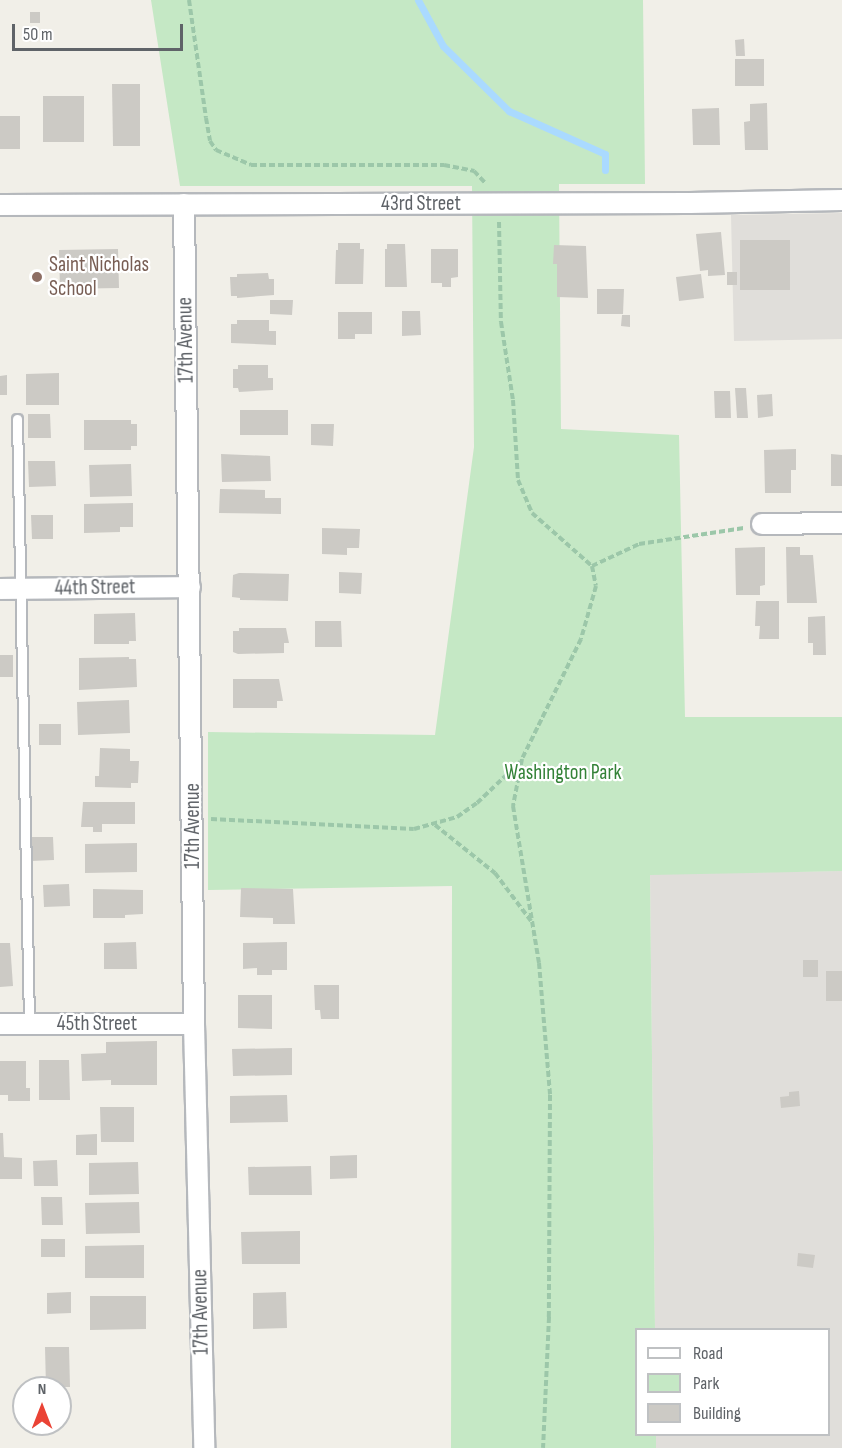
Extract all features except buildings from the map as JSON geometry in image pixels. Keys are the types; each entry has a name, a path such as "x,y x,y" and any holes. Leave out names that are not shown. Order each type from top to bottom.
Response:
{"street":[{"name":"43rd Street","path":"0,205 498,204 842,200"},
{"name":"17th Avenue","path":"184,204 194,1024 204,1448"},
{"path":"762,524 842,523"},
{"name":"44th Street","path":"0,589 190,587"},
{"name":"45th Street","path":"0,1024 194,1024"}],"lane":[{"path":"17,419 30,1024"}],"path":[{"path":"189,0 210,141 216,150 251,165 444,165 474,171 489,186 498,204 501,322 513,400 518,480 532,513 592,566 596,586 581,639 522,759 513,806 545,1006 550,1095 549,1317 543,1448"},
{"path":"592,566 639,544 762,524"},
{"path":"193,818 414,829 457,817 477,803 522,759"},
{"path":"435,825 495,873 531,921"}],"shaded area":[{"path":"842,213 842,339 734,341 731,215"},
{"path":"842,871 842,1448 656,1448 656,1436 830,1436 830,1328 655,1328 650,874"}],"green space":[{"name":"Washington Park","path":"151,0 643,0 645,184 559,184 561,429 679,435 685,717 842,717 842,871 650,875 655,1328 635,1328 635,1436 656,1436 656,1448 451,1448 452,886 208,890 208,732 435,735 474,447 472,186 180,186"}],"waterway":[{"path":"418,0 443,46 509,111 605,154 605,170"}],"place":[{"name":"Saint Nicholas School","path":"37,277"}]}
